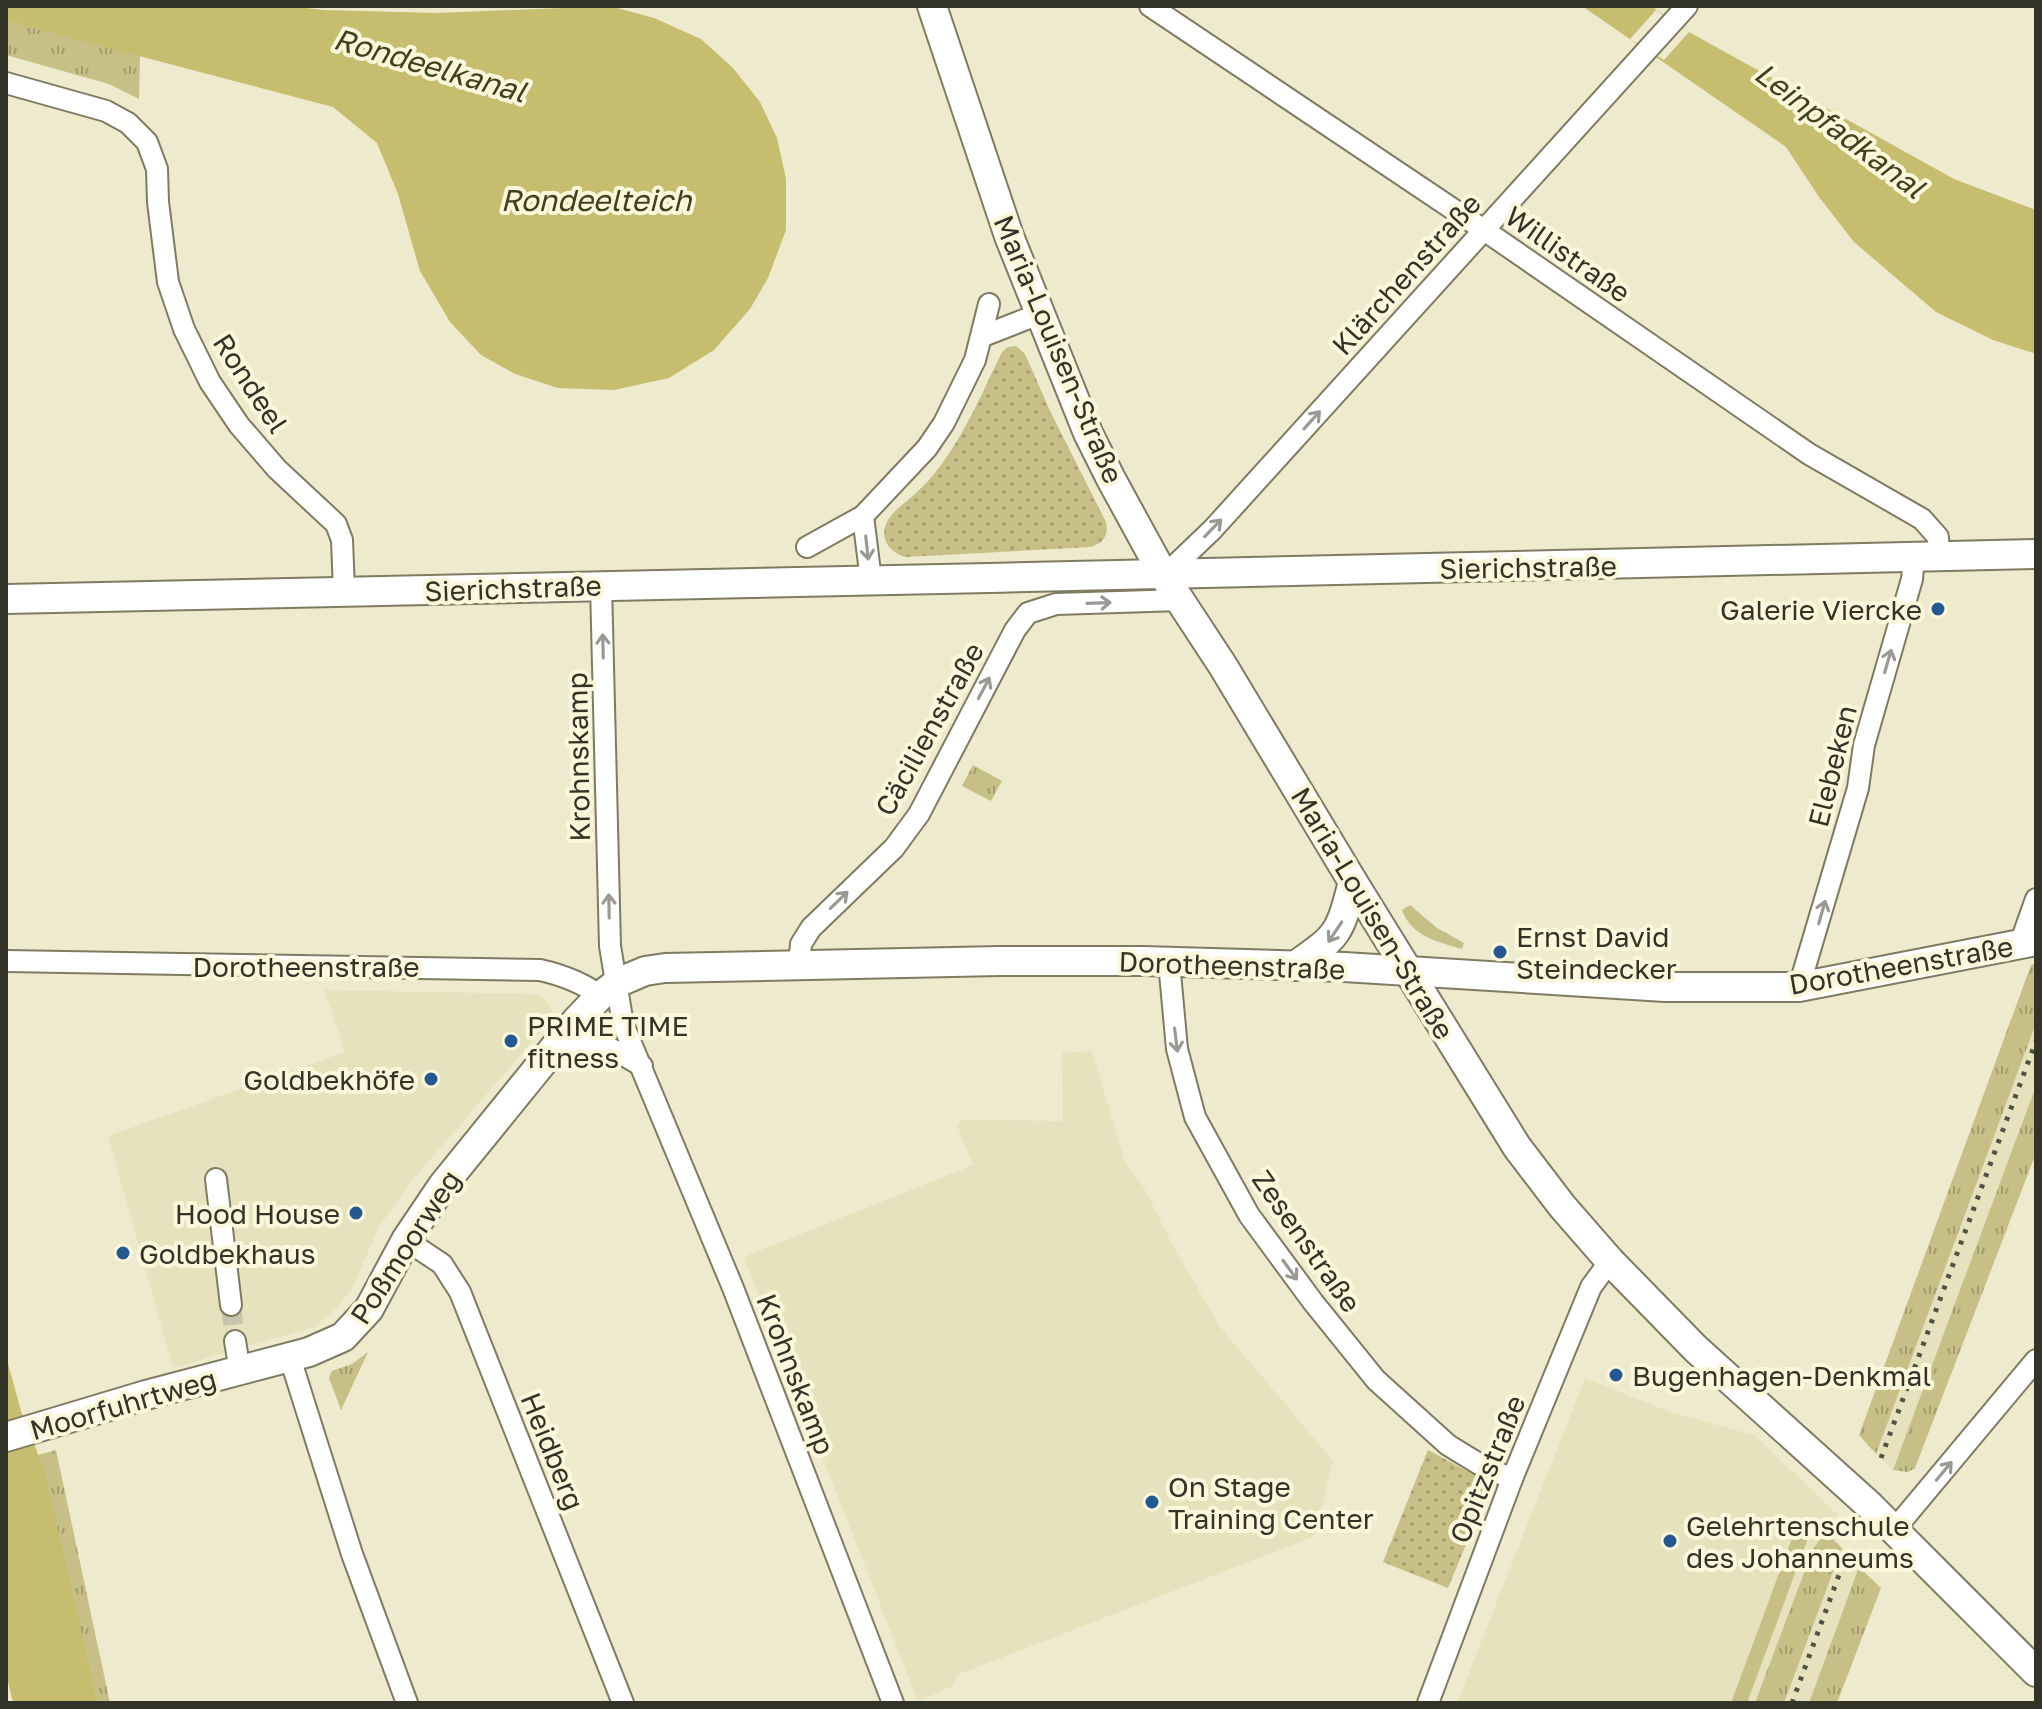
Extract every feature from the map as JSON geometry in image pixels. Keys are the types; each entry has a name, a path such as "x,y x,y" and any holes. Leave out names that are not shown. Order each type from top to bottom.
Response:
{"main road":[{"name":"Maria-Louisen-Straße","path":"932,6 1002,218 1088,433 1164,576 1223,666 1517,1147 1562,1206 1610,1261 1696,1349 1870,1506 2036,1672"},
{"name":"Sierichstraße","path":"6,599 1020,576 1164,576 2036,554"},
{"path":"1295,966 1330,941 1336,933 1342,923 1353,882"},
{"name":"Dorotheenstraße","path":"608,990 645,971 665,968 1000,961 1295,966 1665,987 1799,987 2028,943"},
{"name":"Poßmoorweg","path":"290,1358 333,1343 352,1330 369,1309 406,1240 443,1185 558,1044 608,990"},
{"name":"Moorfuhrtweg","path":"17,1433 290,1358"}],"street":[{"name":"Willistraße","path":"1150,6 1484,230 1809,454 1922,519 1938,537 1927,557"},
{"name":"Klärchenstraße","path":"1164,576 1213,529 1680,14"},
{"name":"Rondeel","path":"6,83 106,111 141,134 151,149 157,169 168,282 184,329 210,382 239,425 277,469 338,528 342,540 344,591"},
{"path":"807,547 863,516 908,471 944,423 975,360 989,304"},
{"path":"983,336 1039,314"},
{"path":"863,516 871,580"},
{"name":"Elebeken","path":"1799,987 1858,788 1864,745 1912,579 1927,557"},
{"path":"1020,576 1056,604 1181,600"},
{"name":"Krohnskamp","path":"601,585 610,946 608,990 733,1288 893,1703"},
{"name":"Cäcilienstraße","path":"799,964 801,944 811,928 894,848 919,814 1022,620 1035,609 1056,604"},
{"path":"2028,943 2036,899"},
{"name":"Dorotheenstraße","path":"6,961 540,970 563,975 589,988 608,990"},
{"name":"Zesenstraße","path":"1169,962 1177,1049 1195,1117 1249,1215 1376,1380 1448,1445 1512,1479"},
{"path":"558,1044 585,1040 602,1044 642,1066"},
{"path":"216,1179 231,1305"},
{"name":"Heidberg","path":"406,1240 442,1264 460,1292 623,1703"},
{"name":"Opitzstraße","path":"1428,1703 1512,1479 1591,1287 1610,1261"},
{"name":"Moorfuhrtweg","path":"235,1341 240,1371"},
{"path":"290,1358 352,1554 407,1703"},
{"path":"1894,1530 2036,1360"}],"shaded area":[{"path":"324,990 533,994 545,998 552,1010 549,1022 409,1184 379,1227 352,1288 336,1309 314,1327 173,1368 108,1136 345,1052"},
{"path":"2036,1023 2036,1086 1893,1470 1876,1454"},
{"path":"1092,1051 1125,1162 1144,1188 1175,1250 1221,1328 1333,1461 1315,1536 957,1675 953,1686 918,1701 744,1257 973,1165 957,1125 961,1120 1063,1121 1062,1053"},
{"name":"Gelehrtenschule des Johanneums","path":"1585,1378 1670,1412 1754,1435 1837,1514 1813,1550 1755,1703 1457,1703"},
{"path":"1842,1548 1859,1567 1809,1703 1784,1703"}],"green space":[{"path":"6,21 140,55 139,99 109,84 6,55"},
{"path":"1016,346 1025,354 1106,522 1104,538 1090,547 900,555 885,540 884,530 888,519 927,483 944,461 1002,352"},
{"path":"973,765 1002,781 991,801 962,786"},
{"path":"1410,905 1437,928 1464,943 1462,949 1419,932 1402,910"},
{"path":"2036,964 2036,1023 1876,1454 1859,1435 2031,965"},
{"path":"2036,1086 2036,1153 1915,1468 1908,1472 1893,1470"},
{"path":"368,1352 341,1410 329,1378 332,1371 352,1364"},
{"path":"56,1450 110,1703 98,1703 38,1455"},
{"path":"1428,1450 1491,1484 1448,1588 1383,1562"},
{"path":"1797,1525 1811,1530 1747,1703 1731,1703"},
{"path":"1826,1532 1842,1548 1784,1703 1755,1703 1813,1549"},
{"path":"1859,1567 1881,1588 1837,1703 1809,1703"}],"water":[{"name":"Rondeelteich","path":"6,6 290,6 323,10 437,13 610,6 654,18 701,39 733,68 760,102 777,138 786,179 786,230 768,278 750,309 714,350 669,378 614,390 558,388 515,374 481,355 450,322 420,271 398,194 377,143 333,107 6,21"},
{"name":"Leinpfadkanal","path":"1582,6 1651,6 1689,32 1954,179 2036,210 2036,354 1993,340 1936,312 1854,242 1786,147"},
{"path":"6,1356 21,1411 44,1469 98,1703 13,1703 6,1673"}],"pier":[{"path":"1656,10 1689,32 1664,60 1630,39"}],"tunnel":[{"path":"231,1305 235,1341"}],"railway":[{"path":"1881,1458 2036,1041"},
{"path":"1792,1703 1847,1553"}],"place":[{"name":"Galerie Viercke","path":"1938,609"},
{"name":"Ernst David Steindecker","path":"1500,952"},
{"name":"PRIME TIME fitness","path":"511,1041"},
{"name":"Goldbekhöfe","path":"431,1079"},
{"name":"Hood House","path":"356,1213"},
{"name":"Goldbekhaus","path":"123,1253"},
{"name":"Bugenhagen-Denkmal","path":"1616,1375"},
{"name":"On Stage Training Center","path":"1152,1502"},
{"name":"Gelehrtenschule des Johanneums","path":"1670,1541"}],"water label":[{"name":"Rondeelkanal","path":"430,65"}]}
